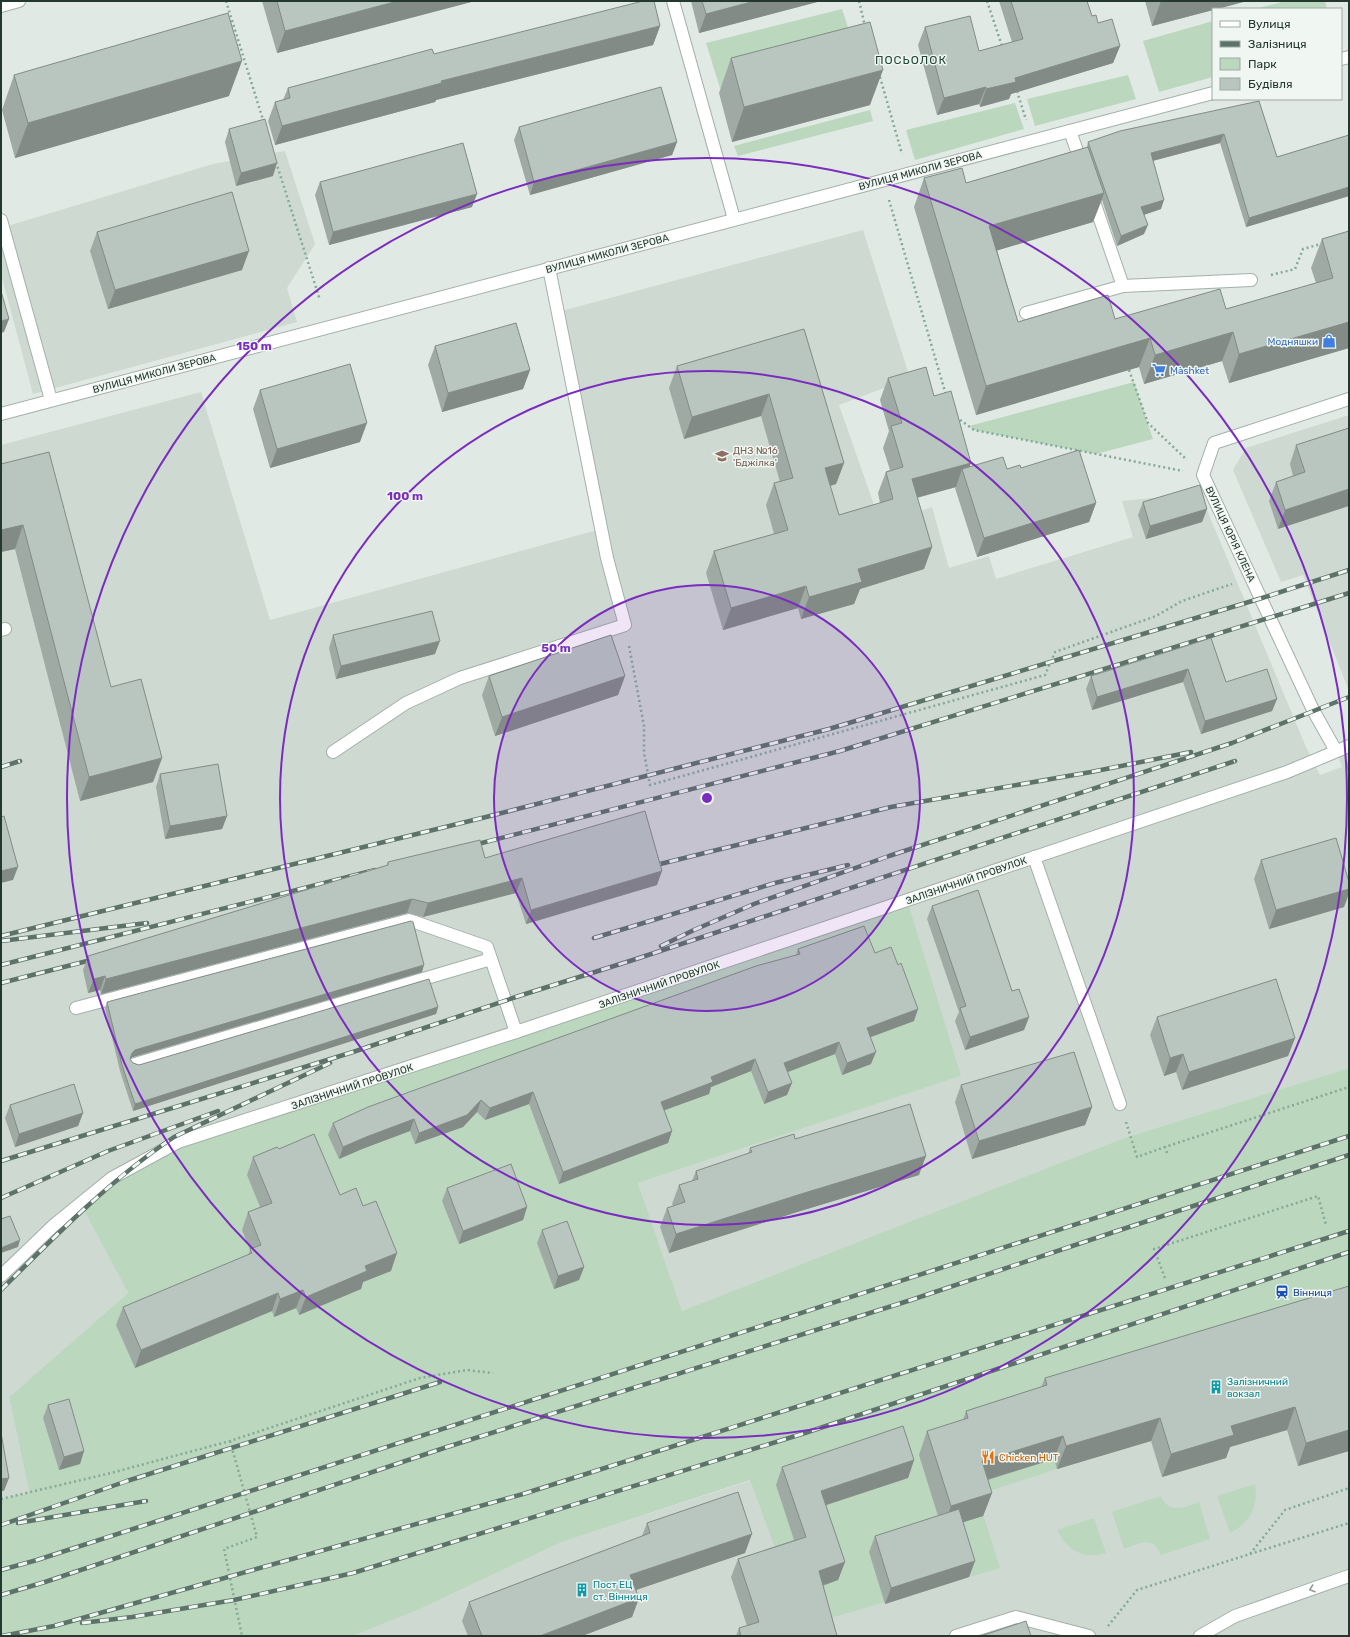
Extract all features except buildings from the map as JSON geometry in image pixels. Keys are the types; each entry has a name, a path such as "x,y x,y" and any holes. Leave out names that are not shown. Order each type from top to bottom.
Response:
{"street":[{"path":"1,6 19,1"},
{"path":"673,1 734,219"},
{"name":"ВУЛИЦЯ МИКОЛИ ЗЕРОВА","path":"1,414 1212,93"},
{"path":"1070,131 1123,286"},
{"path":"1,220 51,400"},
{"path":"333,752 406,703 460,678 625,625 607,558 549,268"},
{"path":"1026,313 1123,286 1251,280"},
{"name":"ВУЛИЦЯ ЮРІЯ КЛЕНА","path":"1336,751 1313,710 1203,475 1214,443 1349,398"},
{"name":"ЗАЛІЗНИЧНИЙ ПРОВУЛОК","path":"1,1276 52,1226 112,1178 178,1142 516,1032 1287,772 1349,746"},
{"path":"1034,857 1120,1104"},
{"path":"76,1008 409,920 488,947 516,1032"},
{"path":"135,1064 492,959"},
{"path":"1200,1636 1235,1616 1349,1576"},
{"path":"956,1636 1016,1617 1089,1636"}],"path":[{"path":"226,1 266,128"},
{"path":"858,1 867,31"},
{"path":"987,1 1004,52"},
{"path":"880,76 907,174"},
{"path":"1016,89 1033,140"},
{"path":"275,158 320,300"},
{"path":"883,180 946,398"},
{"path":"1251,280 1295,269 1303,250 1323,244"},
{"path":"1129,370 1148,423 1203,475"},
{"path":"951,413 974,430 1203,475"},
{"path":"625,625 644,726 644,753 650,785 1045,675 1055,652 1156,616 1182,601 1251,577"},
{"path":"1120,1104 1137,1157 1349,1087"},
{"path":"1165,1147 1167,1153"},
{"path":"1164,1278 1154,1249 1318,1196 1326,1225"},
{"path":"1,1499 111,1473 230,1441 420,1378 467,1370 493,1373"},
{"path":"230,1441 257,1537 224,1549 242,1636"},
{"path":"1250,1554 1285,1510 1349,1488"},
{"path":"1104,1630 1137,1590 1349,1522"}],"shaded area":[{"path":"285,151 315,244 287,288 297,322 33,394 1,274 1,228 213,164"},
{"path":"863,230 910,378 839,405 881,525 932,507 949,568 989,556 996,579 1133,537 1122,501 1194,494 1204,503 1306,747 1320,775 1342,767 1336,751 1349,746 1349,1068 1124,1138 682,1312 638,1183 961,1076 746,954 174,1137 118,1174 80,1203 128,1293 9,1397 29,1492 1,1499 1,445 201,392 270,620 601,529 558,312"},
{"path":"1349,415 1349,691 1303,575 1281,582 1233,470 1246,448"},
{"path":"1349,1285 1349,1636 353,1636 420,1609 562,1542"}],"green space":[{"path":"1285,1 1325,1 1327,8 1260,8"},
{"path":"842,9 855,49 720,88 706,43"},
{"path":"1212,21 1212,77 1159,92 1143,41"},
{"path":"1128,75 1136,99 1035,126 1027,99"},
{"path":"1015,103 1024,129 915,160 906,130"},
{"path":"870,110 873,121 738,156 734,146"},
{"path":"1134,382 1153,439 1096,454 974,430 969,426"},
{"path":"907,900 961,1076 638,1183 682,1311 1124,1138 1349,1068 1349,1307 1057,1469 977,1495 1000,1568 804,1626 750,1480 562,1542 420,1609 353,1636 1,1636 1,1499 29,1492 9,1397 128,1293 80,1203 118,1174 174,1137 516,1032"},
{"path":"1255,1484 1256,1500 1252,1513 1243,1524 1230,1533 1217,1496"},
{"path":"1161,1496 1168,1506 1173,1508 1183,1507 1199,1502 1210,1539 1161,1555 1154,1545 1146,1542 1124,1549 1112,1512"},
{"path":"1094,1518 1106,1553 1090,1555 1077,1552 1066,1544 1057,1530"}],"railway":[{"path":"1,936 486,817 829,729 1262,598 1349,570"},
{"path":"470,846 840,751 1349,593"},
{"path":"661,946 754,904 889,856 1232,743 1349,697"},
{"path":"652,866 891,807 1091,772 1191,752"},
{"path":"1,767 20,761"},
{"path":"1,1161 353,1052 1235,761"},
{"path":"594,938 775,883 848,865"},
{"path":"1,965 375,870"},
{"path":"1,941 147,923"},
{"path":"1,983 95,959"},
{"path":"1,1290 105,1190 174,1137 330,1063"},
{"path":"1,1198 108,1151 218,1111"},
{"path":"1,1570 37,1560 1349,1136"},
{"path":"1,1595 45,1582 447,1447 911,1300 1349,1155"},
{"path":"2,1636 54,1626 523,1494 1349,1231"},
{"path":"82,1623 132,1617 234,1600 353,1573 805,1433 1349,1252"},
{"path":"1,1525 127,1481 440,1382"},
{"path":"18,1523 146,1501"}],"place":[{"name":"Модняшки","path":"1329,341"},
{"name":"Màshket","path":"1159,370"},
{"name":"ДНЗ №16 'Бджілка'","path":"722,456"},
{"name":"Вінниця","path":"1282,1292"},
{"name":"Залізничний вокзал","path":"1216,1387"},
{"name":"Chicken HUT","path":"988,1457"},
{"name":"Пост ЕЦ ст. Вінниця","path":"582,1590"}],"district":[{"name":"ПОСЬОЛОК","path":"911,60"}]}
